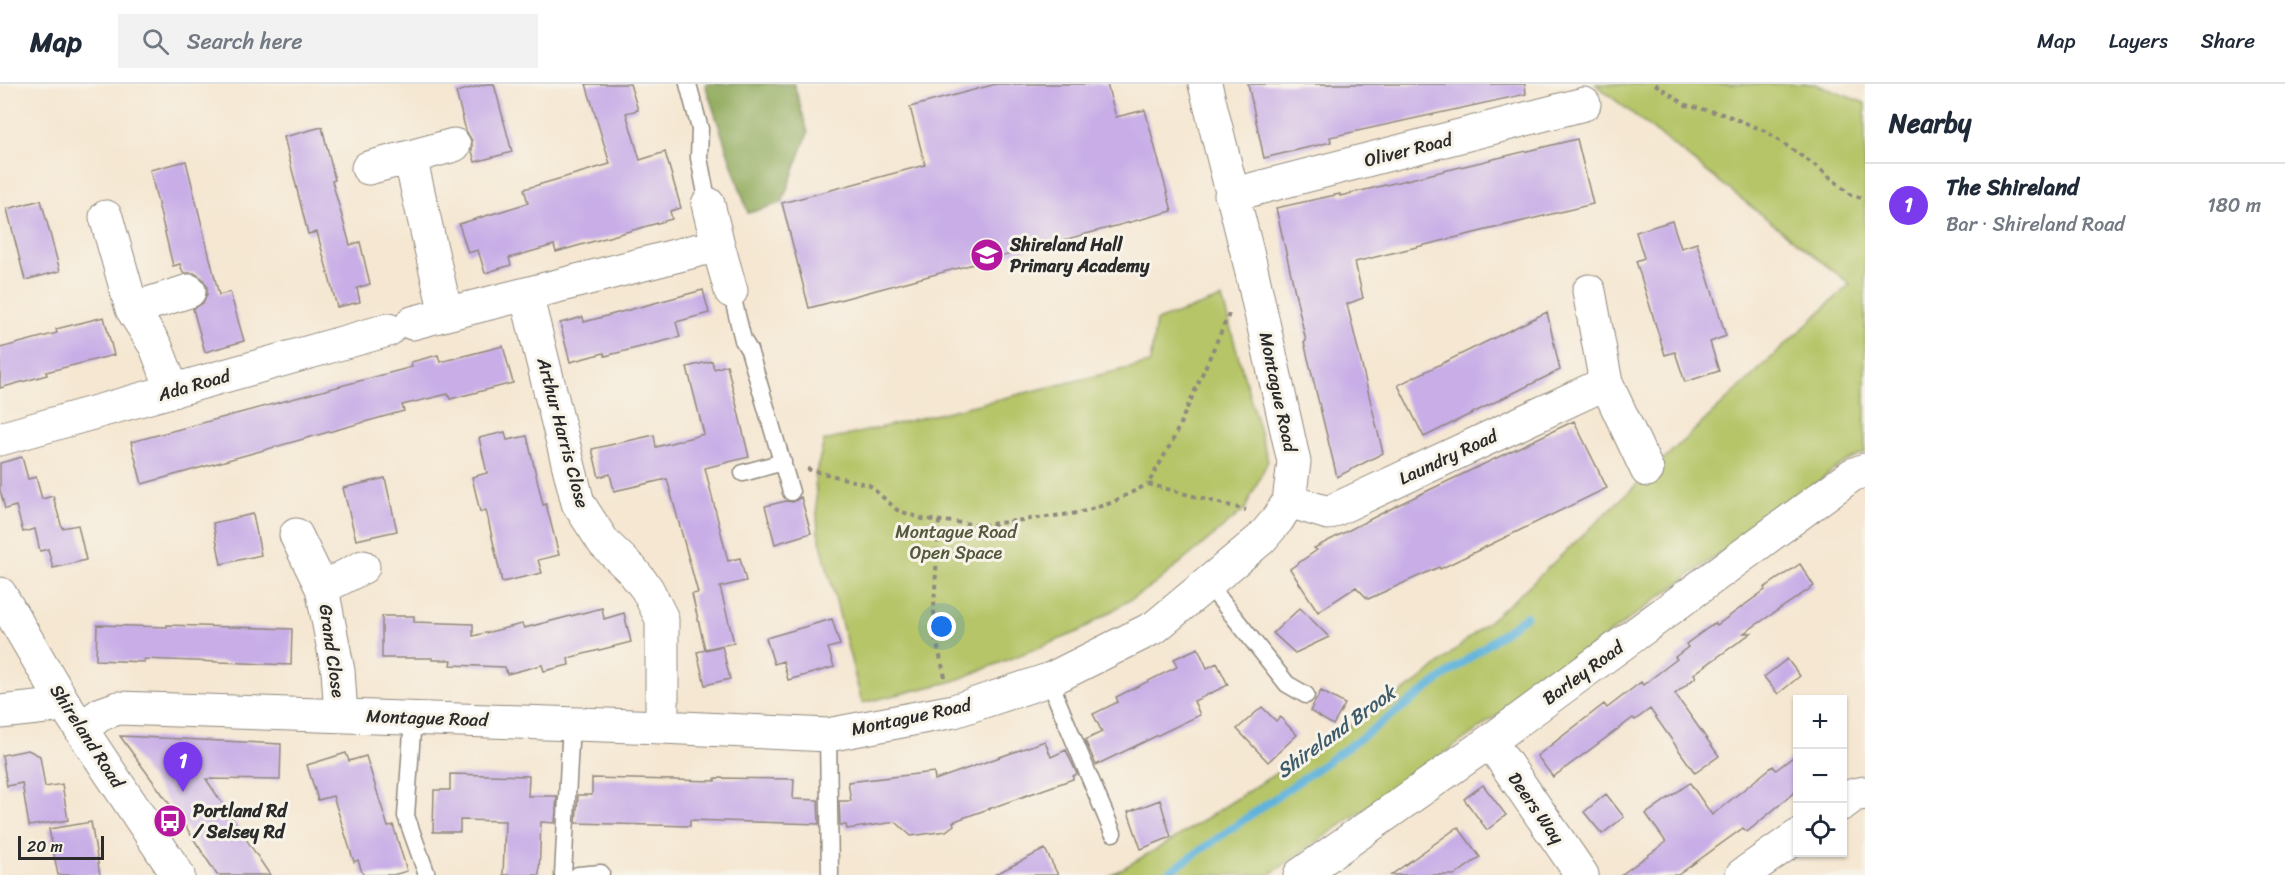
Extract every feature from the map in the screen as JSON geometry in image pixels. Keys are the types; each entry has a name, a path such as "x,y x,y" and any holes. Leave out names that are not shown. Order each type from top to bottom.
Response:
{"street":[{"name":"Montague Road","path":"73,717 101,714 118,708 570,723 828,735 954,711 1051,679 1155,627 1261,539 1284,510 1294,462 1250,264 1205,84"},
{"name":"Oliver Road","path":"1231,195 1584,104"},
{"path":"368,168 454,145"},
{"path":"410,157 446,314 718,245"},
{"path":"708,204 731,291"},
{"path":"106,217 132,309 156,347 173,391"},
{"path":"132,309 189,291"},
{"path":"1589,291 1606,383 1647,471"},
{"name":"Arthur Harris Close","path":"526,294 578,503 603,543 632,570 647,589 662,619 663,727"},
{"name":"Ada Road","path":"0,439 446,314"},
{"name":"Laundry Road","path":"1284,510 1328,513 1606,383"},
{"name":"Barley Road","path":"1300,875 1490,741 1852,475 1865,470"},
{"name":"Grand Close","path":"296,535 322,588 338,672 341,715"},
{"name":"Grand Close","path":"322,588 363,567"},
{"name":"Shireland Road","path":"0,594 73,717 178,875"},
{"path":"0,712 73,717"},
{"name":"Deers Way","path":"1490,741 1582,875"},
{"path":"1843,803 1854,795 1865,793"},
{"path":"1742,875 1793,839"}],"lane":[{"path":"688,84 700,129 699,158 708,204"},
{"path":"731,291 743,340 750,350 791,492"},
{"path":"743,473 783,462"},
{"path":"1208,584 1287,684 1306,695"},
{"path":"1051,679 1057,700 1113,833"},
{"path":"413,718 406,816 427,875"},
{"path":"563,875 570,723"},
{"path":"828,735 830,875"},
{"path":"578,875 601,873"}],"path":[{"path":"1655,84 1686,105 1726,115 1765,131 1819,168 1851,195 1865,200"},
{"path":"783,462 869,484 897,510 923,519 983,525 1078,513 1111,503 1148,484 1172,442 1231,308"},
{"path":"1148,484 1284,510"},
{"path":"939,521 933,606 934,632 946,686"}],"green space":[{"path":"705,84 794,84 808,133 782,203 748,213"},
{"path":"1595,84 1815,84 1865,103 1865,453 1845,462 1473,733 1269,875 1111,875 1174,839 1418,682 1519,595 1850,284"},
{"name":"Montague Road Open Space","path":"1222,298 1268,461 1245,509 1154,585 1078,632 954,681 862,703 818,532 815,477 824,441 1150,363 1156,321"}],"building":[{"path":"494,84 512,152 475,162 472,141 466,131 456,92"},
{"path":"586,84 630,84 638,110 626,113 640,160 665,152 681,208 670,211 672,219 556,252 554,245 509,258 511,265 485,273 478,250 468,253 459,224 528,203 524,189 610,164"},
{"path":"996,84 1107,84 1116,117 1145,110 1172,211 809,308 782,203 925,165 910,107"},
{"path":"1248,84 1525,84 1526,94 1330,137 1331,142 1264,158"},
{"path":"322,127 335,180 332,181 350,245 360,242 370,284 357,288 360,302 337,307 317,232 308,234 284,137"},
{"path":"1577,139 1593,204 1355,262 1363,298 1347,304 1383,453 1337,477 1304,342 1306,341 1276,208 1340,194 1340,196"},
{"path":"186,161 219,295 230,292 244,341 205,352 193,309 203,303 207,294 207,286 202,278 194,273 183,273 180,264 173,266 150,170"},
{"path":"41,200 60,271 25,280 7,209"},
{"path":"1672,221 1681,248 1697,243 1726,336 1710,342 1719,371 1685,382 1675,352 1665,355 1636,261 1644,258 1636,232"},
{"path":"703,290 709,313 676,322 680,337 605,356 604,353 570,362 560,323 583,317 584,322"},
{"path":"1547,312 1560,370 1424,437 1398,385"},
{"path":"104,317 114,355 46,372 47,375 0,388 0,348 57,333 56,329"},
{"path":"503,346 513,383 450,399 448,394 402,405 404,411 142,484 131,442 412,367 411,362 438,355 440,362"},
{"path":"712,361 714,369 727,365 749,457 705,468 728,561 740,558 746,581 720,587 734,643 705,649 692,594 698,593 667,479 614,491 610,474 599,477 592,449 654,435 656,447 704,434 687,367"},
{"path":"1574,421 1607,488 1440,569 1439,567 1368,599 1356,587 1318,612 1290,569 1317,550 1314,548 1402,503"},
{"path":"505,432 507,440 527,436 543,505 546,504 559,555 538,560 542,573 502,582 486,510 480,512 472,477 487,473 479,438"},
{"path":"22,457 28,479 36,477 42,499 53,496 62,528 78,525 86,560 53,568 48,549 40,551 35,529 23,532 16,506 5,509 0,490 0,463"},
{"path":"385,478 397,531 356,540 343,488"},
{"path":"801,497 811,533 775,544 765,506 786,501 793,502"},
{"path":"253,514 261,555 221,564 213,523"},
{"path":"1800,564 1814,586 1744,633 1751,633 1694,674 1696,677 1675,694 1719,756 1695,773 1650,709 1635,720 1633,718 1553,777 1537,756 1604,704 1607,708 1641,682 1643,685 1677,659 1675,657 1688,647 1686,644 1715,623 1717,625 1765,590 1764,588"},
{"path":"602,608 604,619 624,613 631,642 568,658 569,665 544,671 542,665 507,674 505,667 451,665 452,660 382,658 382,616 414,616 414,622 473,624 473,636 522,624 524,628"},
{"path":"1300,608 1329,637 1295,653 1273,633"},
{"path":"832,619 840,645 828,648 834,667 788,680 783,661 774,664 766,638"},
{"path":"97,625 292,629 291,665 144,659 144,662 96,660"},
{"path":"722,646 730,679 705,685 697,652"},
{"path":"1198,648 1207,668 1217,663 1228,685 1194,701 1200,715 1096,765 1085,740 1102,732 1093,714 1118,702 1116,697 1177,667 1174,659"},
{"path":"1787,659 1800,676 1778,694 1764,677"},
{"path":"1321,691 1345,704 1333,725 1310,711"},
{"path":"1262,707 1276,721 1280,717 1297,735 1268,762 1237,729"},
{"path":"120,736 281,744 280,780 206,779 270,875 217,875 184,824"},
{"path":"1045,741 1051,757 1066,750 1077,774 1073,776 1073,779 960,819 953,822 954,825 946,831 911,836 896,822 847,829 846,825 840,825 839,801 851,801 848,782 934,772 935,780"},
{"path":"28,750 40,756 45,787 62,784 68,820 29,826 22,783 7,786 2,755"},
{"path":"346,753 349,761 366,756 388,827 393,825 407,871 393,875 363,875 358,860 354,862 333,796 318,800 307,765"},
{"path":"1793,757 1793,793 1747,832 1743,828 1678,875 1621,875 1666,842 1646,814 1690,783 1712,815 1773,766 1776,770"},
{"path":"450,774 529,776 528,796 557,796 555,823 541,822 539,875 503,875 505,821 460,820 460,832 433,832 434,790 450,790"},
{"path":"592,778 715,781 715,778 794,779 793,799 818,800 819,824 690,820 690,826 576,823 578,795 592,795"},
{"path":"1483,785 1506,815 1487,830 1464,799"},
{"path":"1606,794 1624,817 1602,834 1584,812"},
{"path":"1160,800 1171,837 1141,849 1128,812"},
{"path":"91,822 100,875 58,875 49,829"},
{"path":"1458,827 1480,857 1455,875 1391,875"},
{"path":"1045,849 1058,875 994,875"}],"waterway":[{"name":"Shireland Brook","path":"1165,875 1361,738 1526,616"}],"place":[{"name":"Shireland Hall Primary Academy","path":"987,255"},
{"name":"The Shireland","path":"183,792"},
{"name":"Portland Rd / Selsey Rd","path":"170,821"}]}
